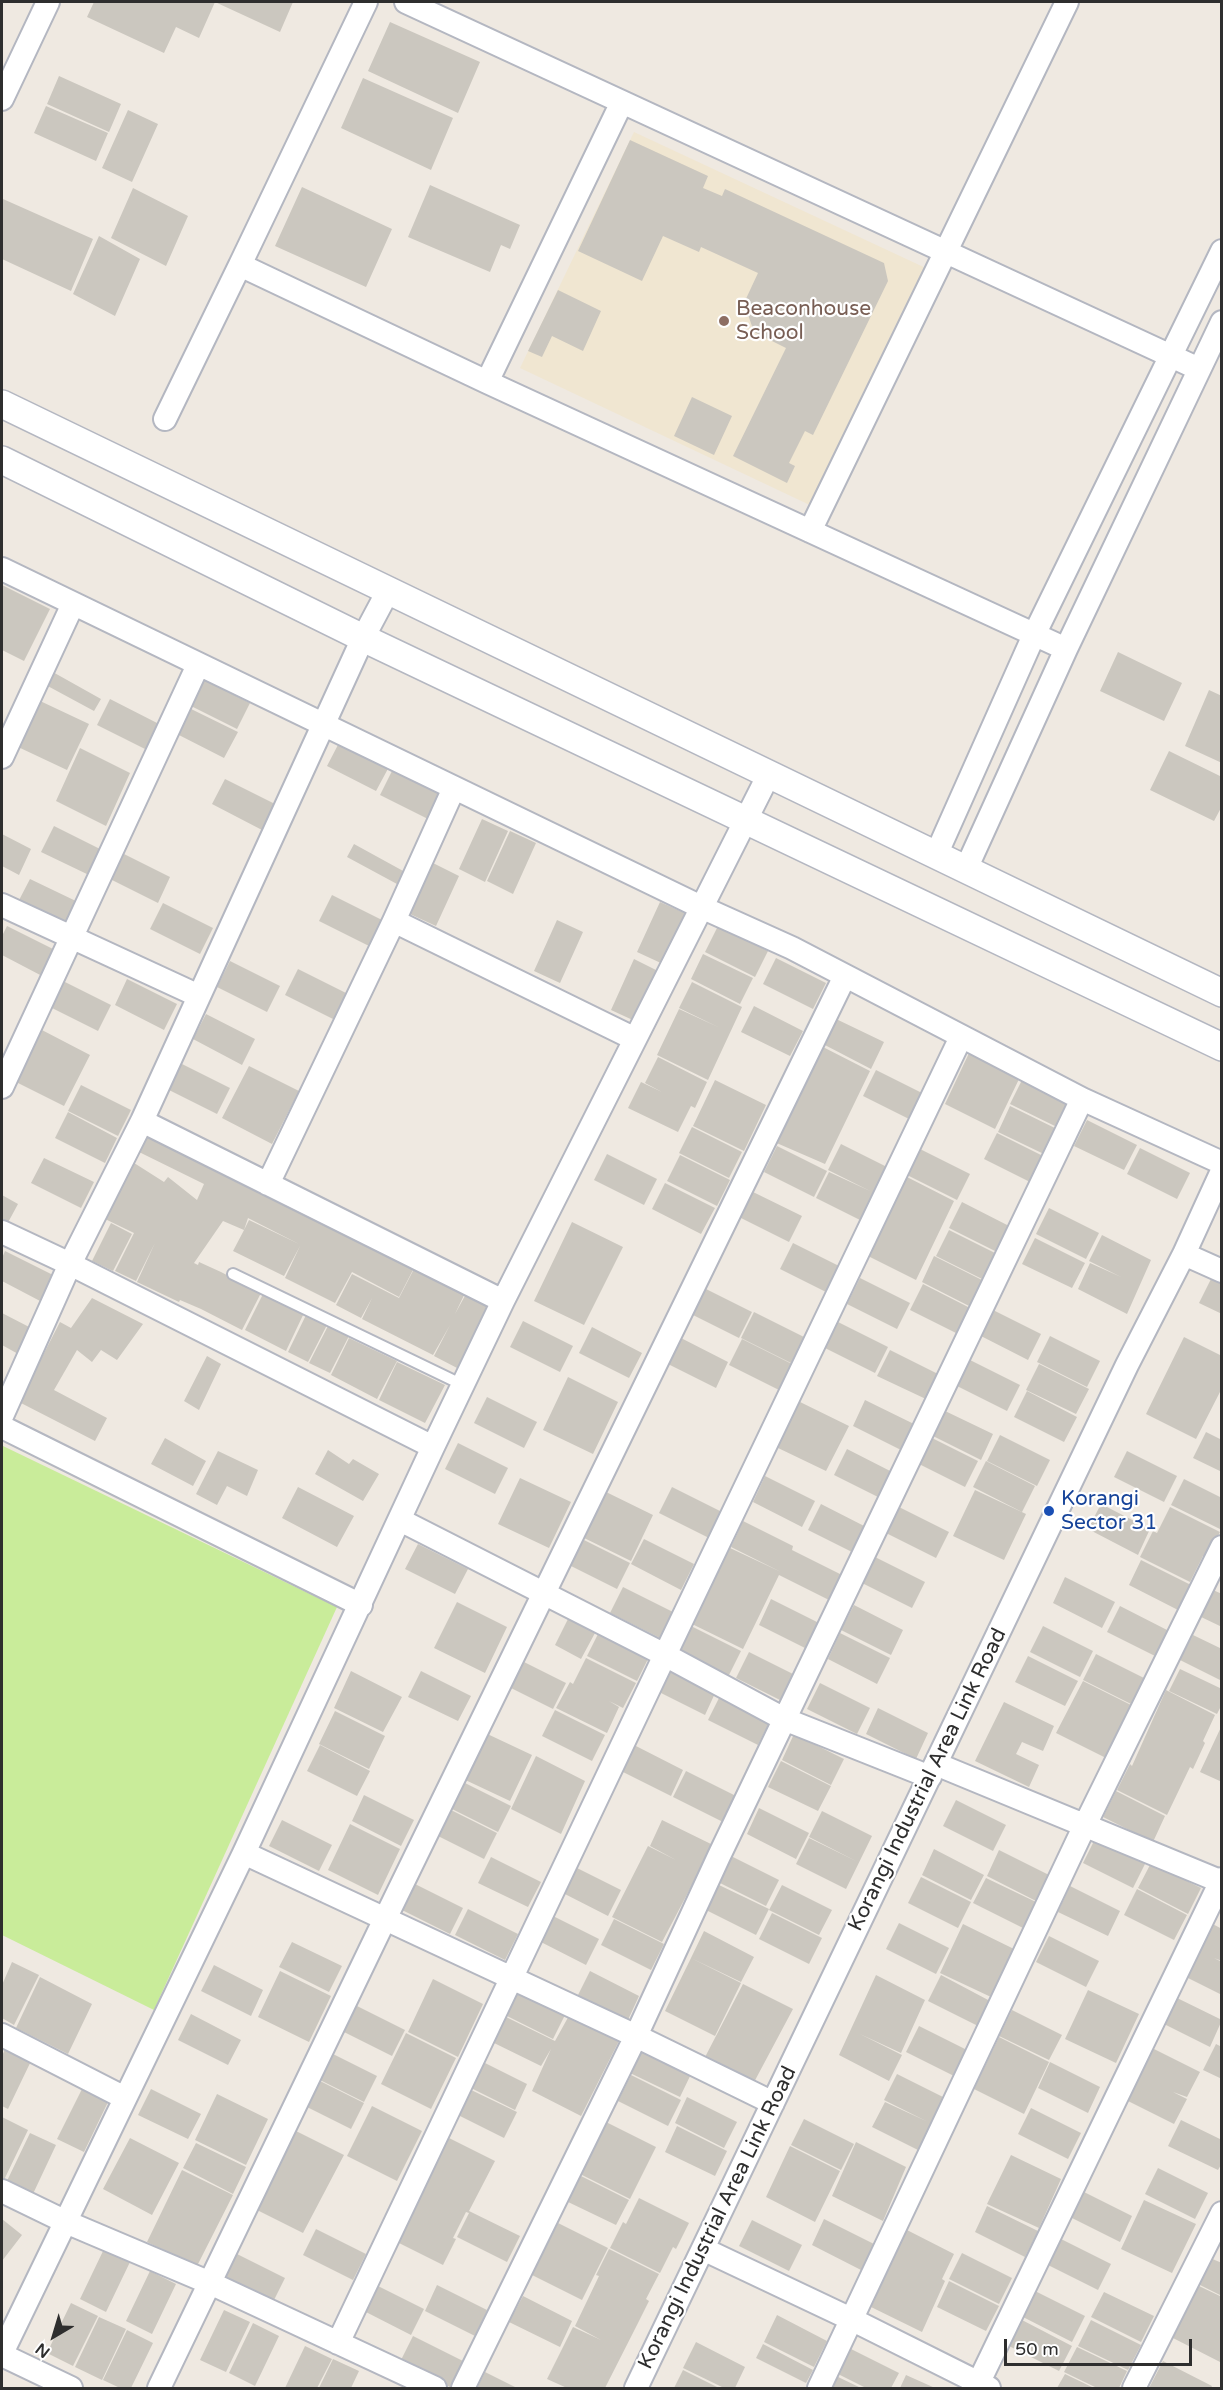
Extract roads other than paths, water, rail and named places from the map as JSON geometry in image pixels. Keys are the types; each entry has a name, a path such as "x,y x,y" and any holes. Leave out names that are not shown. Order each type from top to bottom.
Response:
{"street":[{"path":"2,99 48,2"},
{"path":"165,419 366,2"},
{"path":"406,2 1199,369"},
{"path":"810,531 1067,2"},
{"path":"487,382 622,102"},
{"path":"936,855 1034,634 1221,251"},
{"path":"240,264 487,382 1066,649"},
{"path":"966,869 1066,649 1221,322"},
{"path":"2,404 1221,993"},
{"path":"2,460 363,638 1221,1047"},
{"path":"2,569 700,907 792,948 1082,1099 1221,1163"},
{"path":"2,1416 70,1264 142,1121 322,724 388,591"},
{"path":"2,757 74,604"},
{"path":"2,1088 198,665"},
{"path":"71,2388 2,2354 244,1853 503,1300 769,774"},
{"path":"268,1184 394,921 454,788"},
{"path":"2,905 199,996"},
{"path":"394,921 635,1039"},
{"path":"159,2388 845,976"},
{"path":"338,2343 962,1037"},
{"path":"463,2388 636,2036 784,1719 1082,1099"},
{"path":"142,1121 503,1300"},
{"name":"Korangi Industrial Area Link Road","path":"636,2388 1127,1365 1184,1254 1221,1171"},
{"path":"2,1232 433,1447"},
{"path":"1184,1254 1221,1271"},
{"path":"2,1427 361,1605"},
{"path":"400,1520 665,1655 784,1719 1085,1825 1221,1881 981,2387 853,2320 703,2249"},
{"path":"819,2388 1085,1825 1221,1547"},
{"path":"244,1853 636,2036 773,2103"},
{"path":"2,2035 125,2098"},
{"path":"2,2191 66,2222 210,2283 435,2388"},
{"path":"1134,2388 1221,2213"}],"lane":[{"path":"232,1274 464,1385"}],"place":[{"name":"Beaconhouse School","path":"724,321"},
{"name":"Korangi Sector 31","path":"1049,1511"}]}
